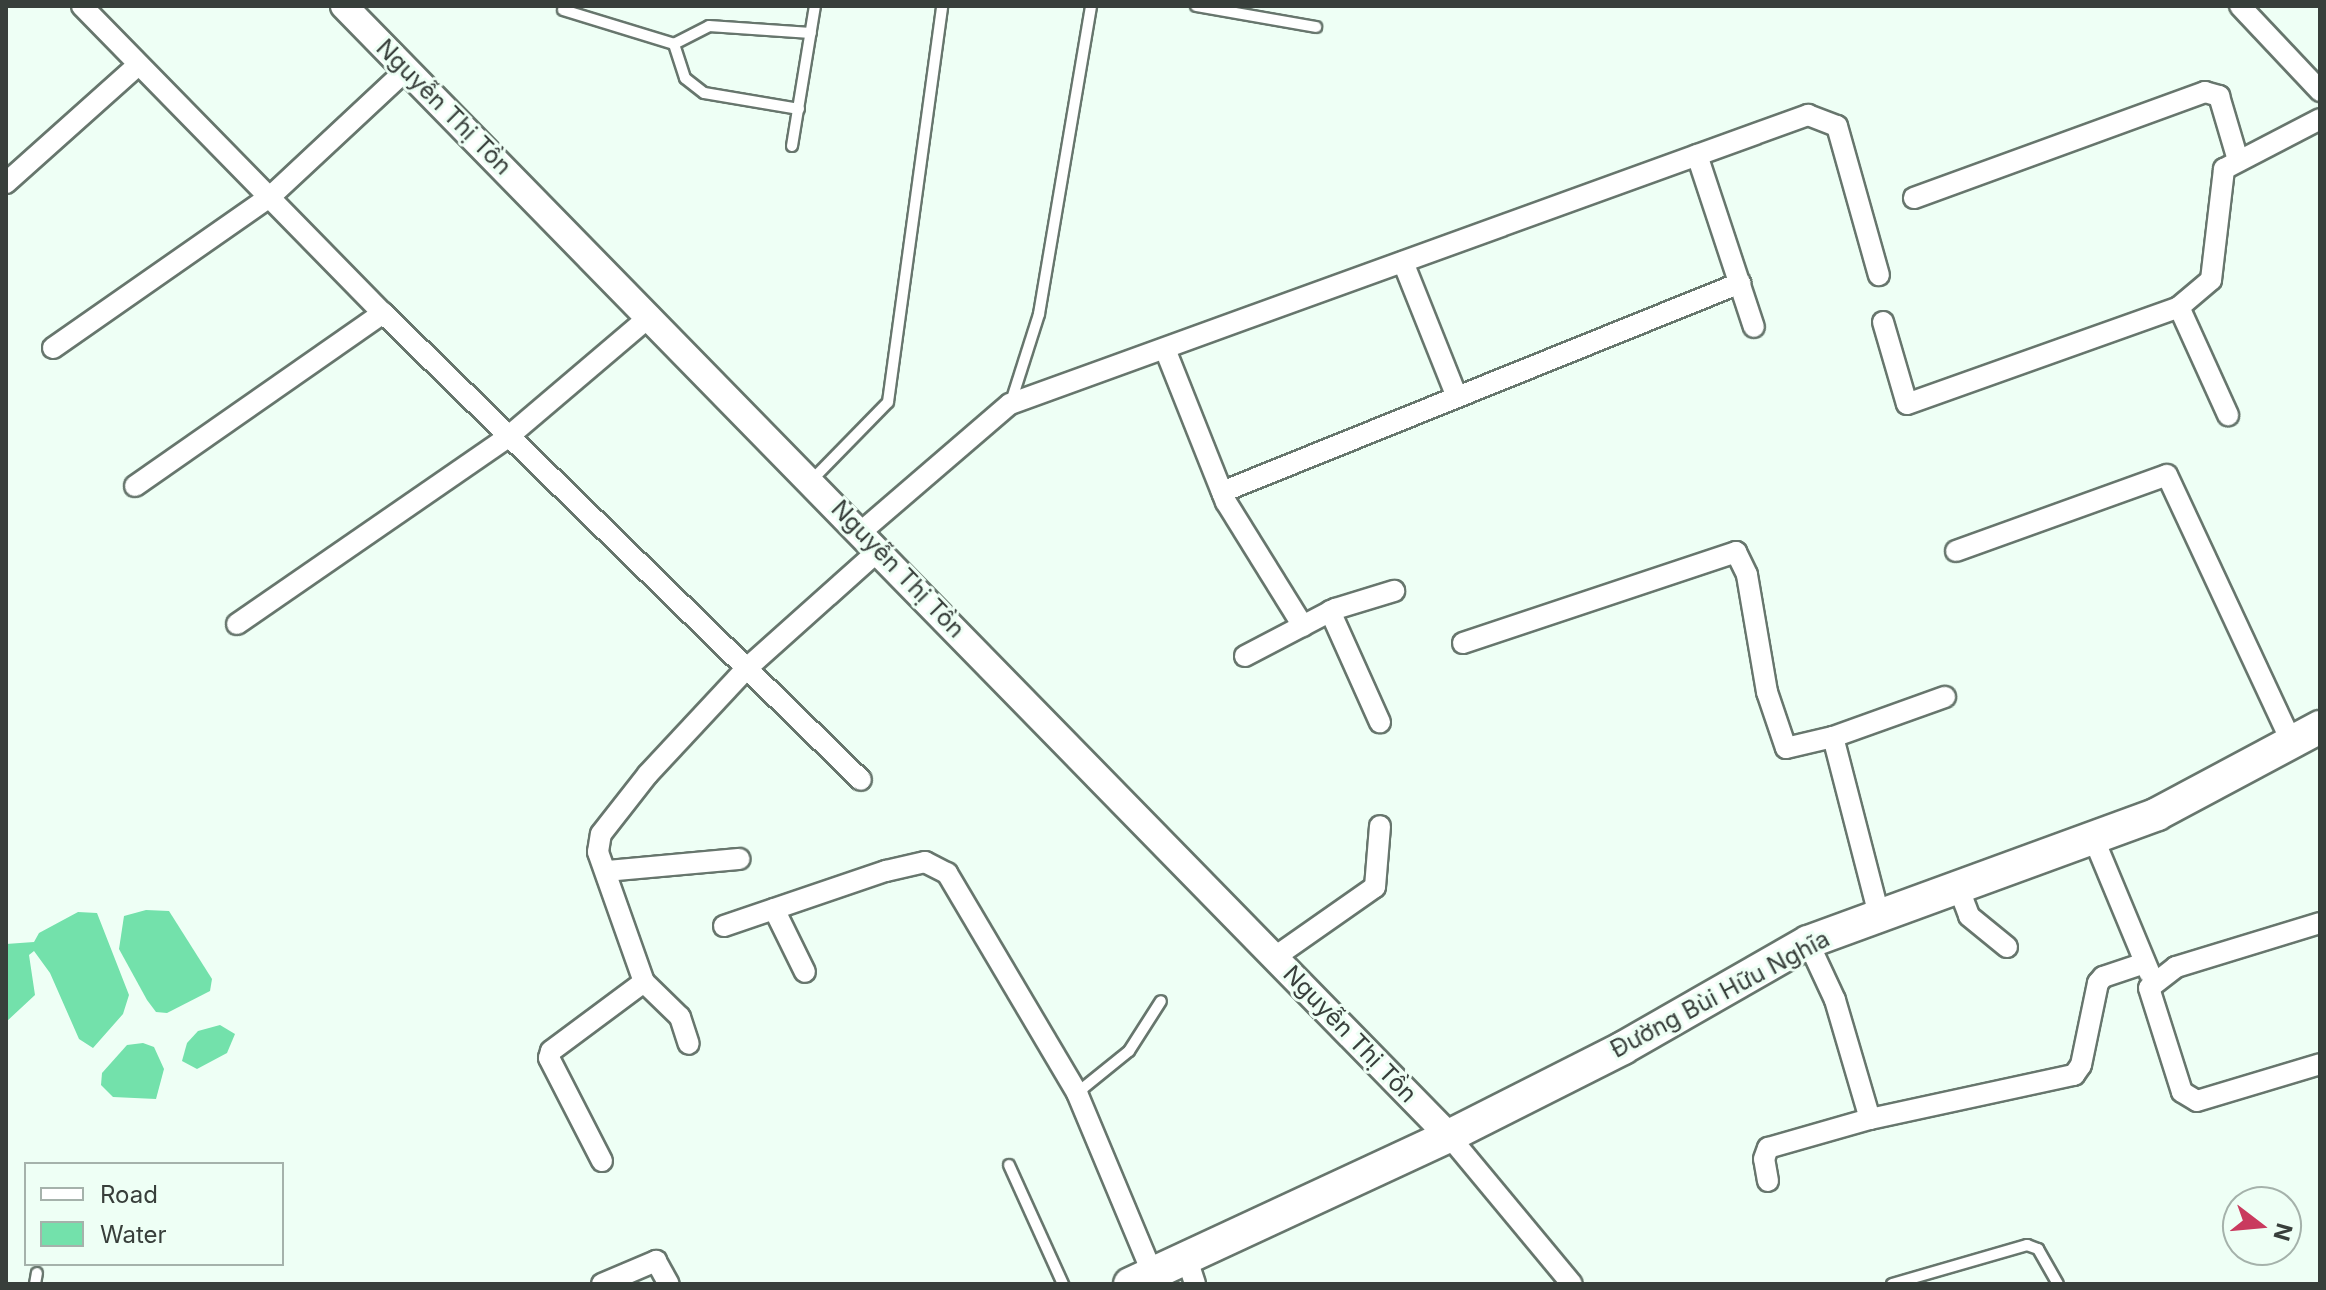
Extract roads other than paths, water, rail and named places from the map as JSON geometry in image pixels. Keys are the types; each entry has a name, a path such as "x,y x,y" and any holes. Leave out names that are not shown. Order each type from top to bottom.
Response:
{"main road":[{"name":"Đường Bùi Hữu Nghĩa","path":"1141,1279 1191,1271 1623,1048 1808,942 1957,884 2157,814 2320,727"}],"street":[{"path":"82,6 137,66 271,196 383,313 861,780"},
{"name":"Nguyễn Thị Tồn","path":"344,6 1449,1136"},
{"path":"2240,6 2320,91"},
{"path":"6,183 137,66"},
{"path":"53,348 271,196 407,69"},
{"path":"1914,198 2205,92 2219,96 2238,160"},
{"path":"689,1044 680,1017 644,982 598,852 601,834 648,774 746,669 870,541 1010,404 1808,115 1832,120 1879,275"},
{"path":"1883,322 1907,404 2179,307 2211,280 2224,169 2320,119"},
{"path":"1697,155 1754,327"},
{"path":"1403,262 1457,397"},
{"path":"1222,492 1740,283"},
{"path":"2179,307 2228,415"},
{"path":"135,486 383,313"},
{"path":"237,624 508,437 650,316"},
{"path":"1165,349 1222,492 1303,626"},
{"path":"1956,551 2167,475 2292,743"},
{"path":"1463,643 1736,552 1747,575 1767,692 1786,748 1833,737 1945,697"},
{"path":"1245,656 1330,611 1394,591"},
{"path":"1330,611 1380,722"},
{"path":"1833,737 1879,915"},
{"path":"1275,957 1375,887 1380,826"},
{"path":"2093,837 2153,982"},
{"path":"607,871 739,859"},
{"path":"724,926 925,862 947,873 1077,1093 1141,1279"},
{"path":"1957,884 1969,916 2007,947"},
{"path":"774,909 805,972"},
{"path":"2320,923 2176,967 2149,988 2182,1092 2197,1101 2320,1064"},
{"path":"1808,942 1835,1000 1870,1119"},
{"path":"1768,1181 1764,1159 1768,1148 1870,1119 2074,1075 2081,1065 2098,983 2103,977 2145,963"},
{"path":"602,1161 550,1054 644,982"},
{"path":"1449,1136 1572,1284"},
{"path":"602,1284 651,1261 659,1263 669,1284"}],"lane":[{"path":"792,146 815,6"},
{"path":"811,481 888,402 942,6"},
{"path":"1010,404 1039,314 1091,6"},
{"path":"1196,6 1316,27"},
{"path":"563,10 674,44 709,26 811,33"},
{"path":"674,44 685,78 704,93 799,109"},
{"path":"1077,1093 1129,1051 1161,1001"},
{"path":"1009,1165 1063,1284"},
{"path":"1892,1284 2027,1245 2038,1249 2058,1284"}],"water":[{"path":"146,910 169,911 212,979 210,991 167,1013 156,1012 147,1000 119,949 124,916"},
{"path":"78,912 97,913 129,995 123,1014 93,1048 79,1039 50,973 34,951 29,955 35,995 6,1022 6,944 34,942 39,933"},
{"path":"220,1025 235,1034 227,1053 197,1069 182,1061 187,1043 198,1031"},
{"path":"143,1043 154,1047 164,1069 156,1099 113,1097 101,1085 102,1073 127,1045"}]}
